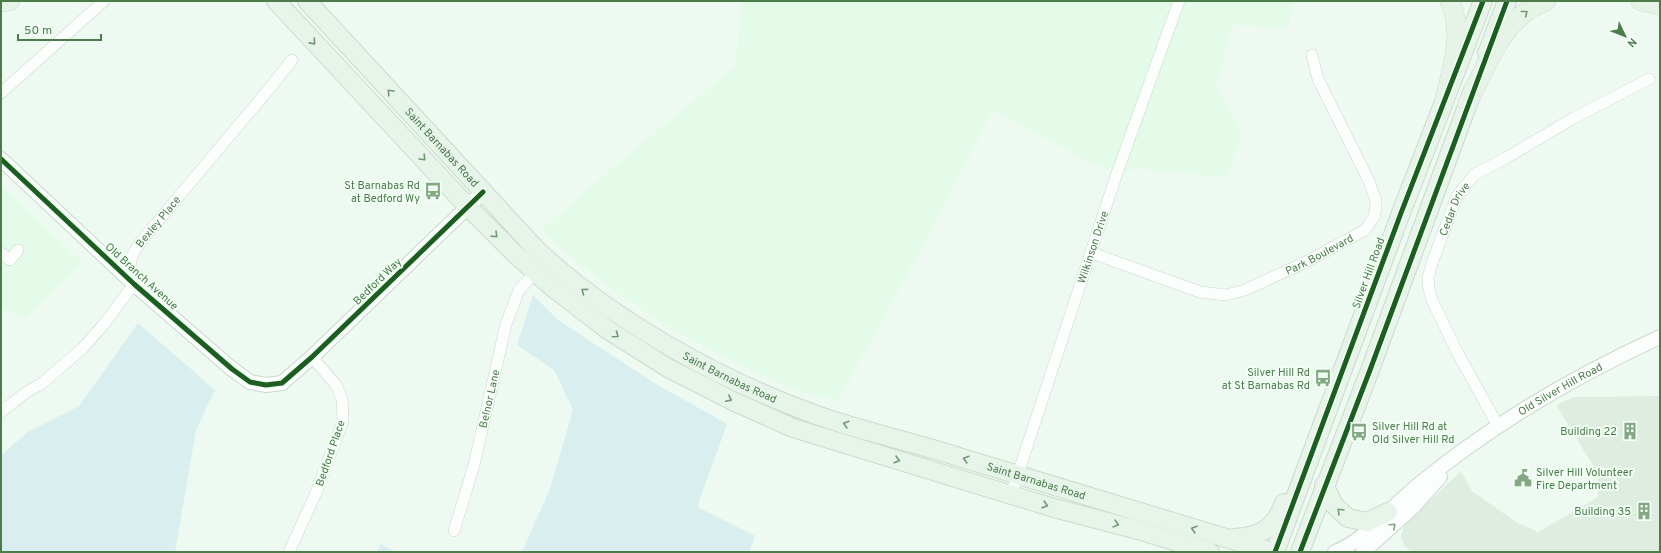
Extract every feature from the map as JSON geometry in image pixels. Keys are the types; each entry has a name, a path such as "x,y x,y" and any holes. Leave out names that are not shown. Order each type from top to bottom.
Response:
{"highway":[{"path":"1,2 10,1"},
{"path":"1445,98 1457,46 1458,35 1457,23 1450,1"},
{"path":"1467,104 1500,40 1520,16 1530,8 1546,1"},
{"path":"1641,1 1660,5"}],"main road":[{"name":"Saint Barnabas Road","path":"276,1 468,207 536,272 572,303 635,348 668,368 735,402 798,430 1011,495 1210,552"},
{"name":"Saint Barnabas Road","path":"307,1 536,249 573,282 603,304 688,357 738,382 812,414 1272,552"},
{"name":"Silver Hill Road","path":"1275,552 1445,98 1483,1"},
{"path":"1300,552 1324,485 1370,370 1467,104 1507,1"},
{"path":"1224,538 1256,536 1267,530 1274,522 1282,507 1290,485 1306,468"},
{"path":"1324,485 1334,505 1348,518 1367,522 1388,512"}],"street":[{"path":"1,93 104,1"},
{"name":"Wilkinson Drive","path":"1011,495 1092,253 1116,176 1179,1"},
{"name":"Park Boulevard","path":"1092,253 1200,292 1226,295 1246,290 1304,263 1365,230 1375,215 1376,201 1369,181 1318,79 1312,55"},
{"name":"Bexley Place","path":"134,284 130,261 142,239 270,89 292,60"},
{"name":"Cedar Drive","path":"1498,426 1456,350 1432,300 1429,289 1428,278 1432,263 1458,196 1474,174 1506,158 1572,119 1649,79"},
{"name":"Old Branch Avenue","path":"1,159 134,284 232,369 250,382 266,385 282,383"},
{"name":"Bedford Way","path":"282,383 312,357 483,192"},
{"path":"1,253 10,260 18,250"},
{"name":"Belnor Lane","path":"454,531 474,465 506,324 519,290 536,272"},
{"path":"1,412 26,393 41,384 83,348 104,324 134,284"},
{"name":"Old Silver Hill Road","path":"1335,552 1355,541 1409,492 1498,426 1544,397 1618,356 1660,337"},
{"name":"Bedford Place","path":"289,552 315,495 344,421 342,399 336,386 312,357"},
{"name":"Old Silver Hill Road","path":"1363,552 1413,507 1465,449"}],"shaded area":[{"path":"742,1 1294,1 1288,28 1232,25 1216,88 1242,131 1227,178 1133,168 1130,172 1095,165 993,110 917,257 838,401 797,391 733,362 670,328 614,291 567,254 541,230 625,157 735,67"},
{"path":"1,184 83,263 26,317 1,309"},
{"path":"533,295 558,320 656,384 727,424 697,507 755,536 749,552 522,552 550,489 573,410 554,370 517,345"},
{"path":"138,323 215,390 196,430 175,552 1,552 1,455 28,432 79,406"},
{"path":"1660,396 1660,552 1411,552 1404,545 1401,535 1404,526 1461,471 1472,491 1516,522 1538,532 1598,497 1597,472 1556,405 1574,397"},
{"path":"381,544 394,552 377,552"}],"cycle path":[{"path":"1275,552 1401,213 1483,1"},
{"path":"1300,552 1370,370 1507,1"},
{"path":"1,159 134,284 232,369 250,382 266,385 282,383 312,357 483,192"}],"place":[{"name":"St Barnabas Rd at Bedford Wy","path":"433,191"},
{"name":"Silver Hill Rd at St Barnabas Rd","path":"1323,378"},
{"name":"Building 22","path":"1630,431"},
{"name":"Silver Hill Rd at Old Silver Hill Rd","path":"1359,432"},
{"name":"Silver Hill Volunteer Fire Department","path":"1523,478"},
{"name":"Building 35","path":"1644,511"}]}
